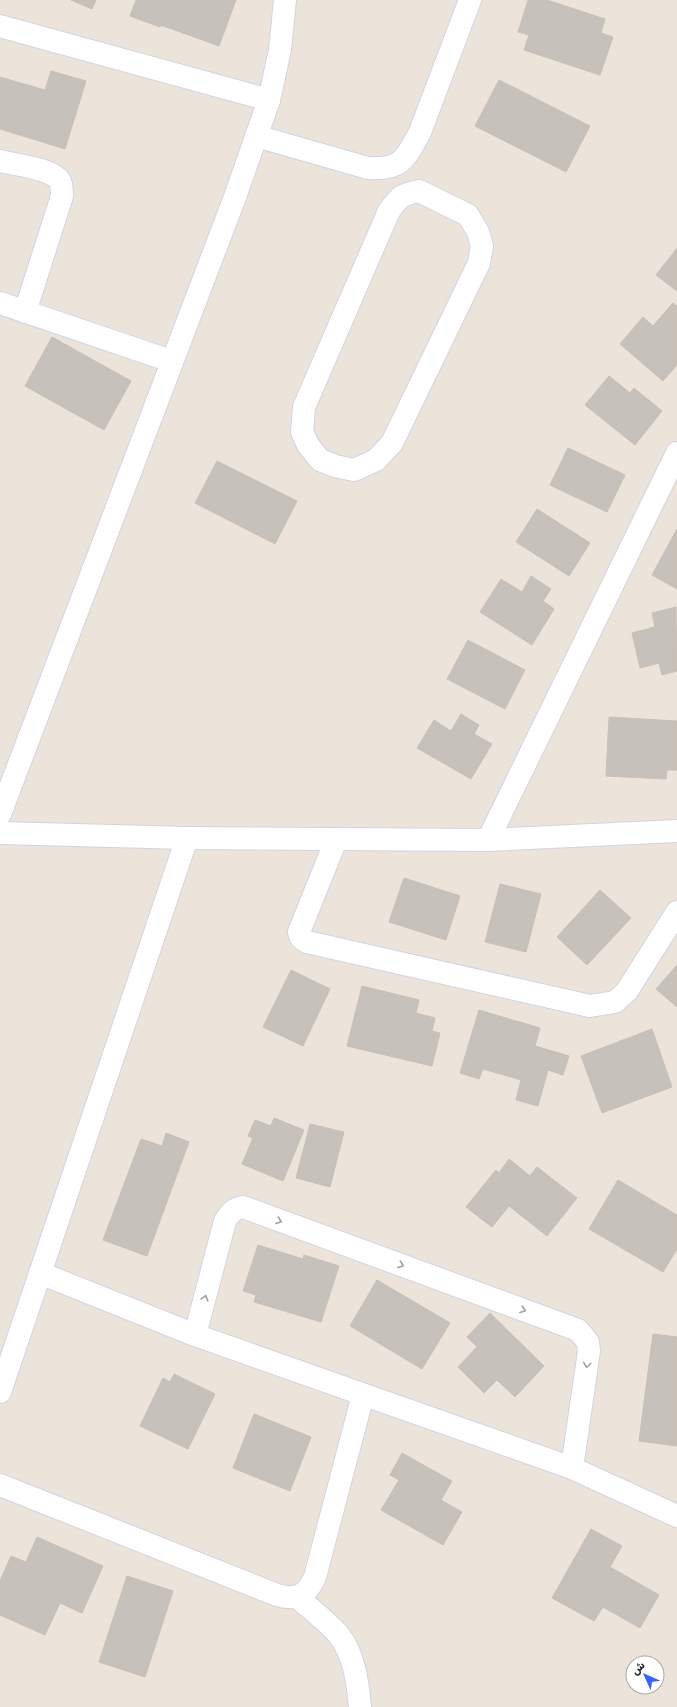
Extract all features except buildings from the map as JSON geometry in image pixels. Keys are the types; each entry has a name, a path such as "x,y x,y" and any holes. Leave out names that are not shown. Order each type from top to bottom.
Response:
{"street":[{"path":"0,814 235,196 269,100 280,50 285,0"},
{"path":"256,136 368,168 385,169 400,163 411,150 420,132 470,0"},
{"path":"0,26 269,100"},
{"path":"0,162 50,172 59,180 62,187 62,196 25,312"},
{"path":"400,163 406,193"},
{"path":"419,191 468,215 478,232 482,246 479,263 392,443 376,460 354,470 335,466 320,460 308,445 302,432 304,407 389,211 406,193 419,191"},
{"path":"0,303 171,361"},
{"path":"488,840 677,453"},
{"path":"0,833 187,838 488,840 677,831"},
{"path":"0,1392 187,838"},
{"path":"336,840 299,932 300,937 303,940 590,1006 615,1002 627,991 677,912"},
{"path":"195,1335 225,1221 231,1212 242,1207 578,1330 588,1342 589,1351 572,1468"},
{"path":"40,1273 195,1335 572,1468 677,1516"},
{"path":"0,1485 278,1595 287,1598 297,1597 305,1593 312,1586 315,1577 363,1395"},
{"path":"297,1597 331,1627 344,1644 352,1664 360,1707"}]}
